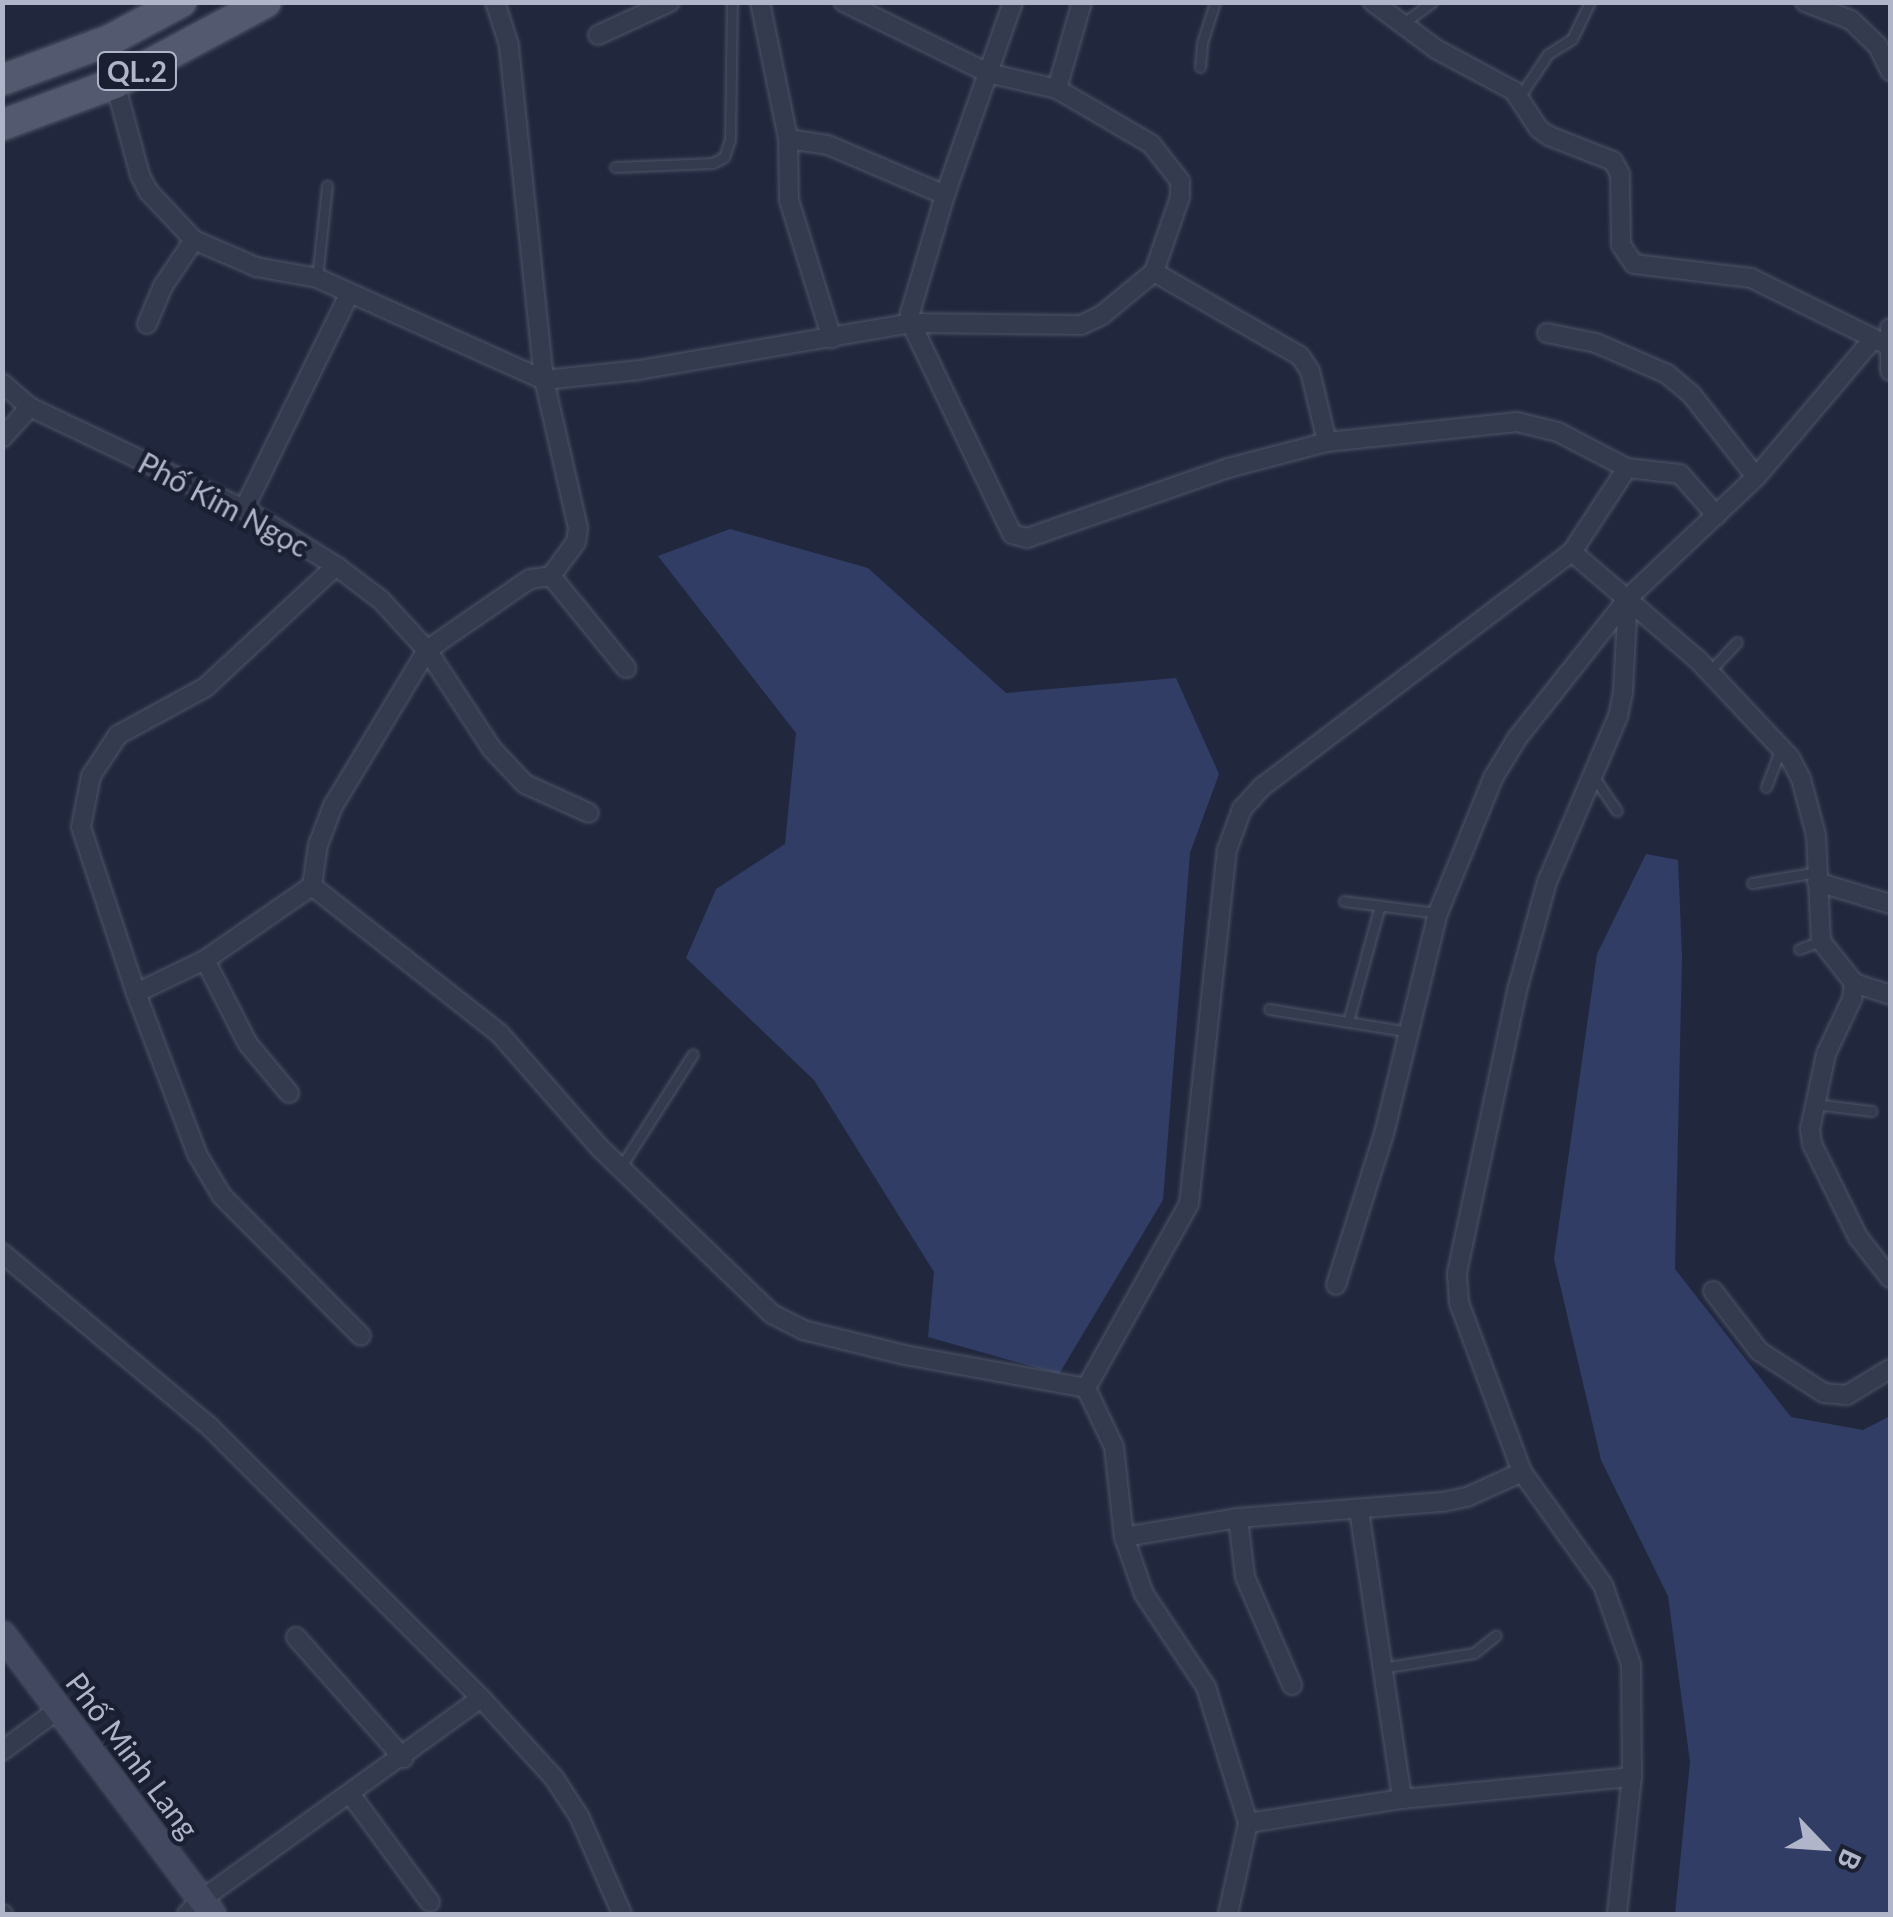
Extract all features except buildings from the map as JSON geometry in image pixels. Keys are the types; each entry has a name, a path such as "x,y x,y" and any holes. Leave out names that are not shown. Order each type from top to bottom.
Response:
{"main road":[{"name":"QL.2","path":"2,80 110,40 182,2"},
{"name":"QL.2","path":"2,125 115,83 266,2"}],"street":[{"path":"136,993 205,960 312,886 318,845 333,806 427,650 530,579 550,576 569,556 578,528 544,380 510,45 496,2"},
{"path":"598,35 670,2"},
{"path":"760,2 788,139 790,200 832,338"},
{"path":"115,83 148,191 194,240 256,268 317,278 544,380 911,323 1081,325 1102,314 1154,272 1180,197 1180,182 1151,144 1057,89 988,72 844,2"},
{"path":"1013,2 945,195 911,323 1012,534 1027,538 1228,468 1327,442 1517,422 1544,426 1627,468 1680,474 1716,514"},
{"path":"1057,89 1082,2"},
{"path":"1373,2 1400,26 1520,96 1539,129 1549,136 1613,161 1620,174 1621,245 1634,264 1751,278 1881,342 1890,371"},
{"path":"1806,2 1851,20 1878,46 1890,71"},
{"path":"1851,20 1860,2"},
{"path":"788,139 828,145 945,195"},
{"path":"147,324 163,286 194,240"},
{"path":"1154,272 1300,356 1310,371 1327,442"},
{"path":"244,509 349,295"},
{"path":"1336,1286 1384,1134 1438,913 1493,778 1518,737 1628,598 1756,477 1890,328"},
{"path":"1546,333 1596,343 1667,374 1691,394 1756,477"},
{"name":"Phố Kim Ngọc","path":"2,383 30,407 244,509 336,566 380,600 427,650 492,749 525,784 588,813"},
{"path":"2,438 30,407"},
{"path":"1086,1388 1188,1204 1226,850 1242,808 1262,786 1572,552 1627,468"},
{"path":"1572,552 1709,672 1782,747 1801,779 1816,835 1820,940 1854,983 1890,994"},
{"path":"336,566 206,687 118,736 91,776 81,810 81,827 136,993 196,1154 222,1196 361,1336"},
{"path":"550,576 626,668"},
{"path":"1618,1914 1632,1777 1630,1664 1623,1634 1593,1570 1522,1472 1459,1304 1457,1274 1518,986 1547,882 1618,716 1624,692 1628,598"},
{"path":"1817,877 1890,904"},
{"path":"312,886 500,1033 620,1168 743,1291 772,1314 804,1330 906,1355 1086,1388"},
{"path":"205,960 248,1044 288,1093"},
{"path":"1854,983 1852,999 1826,1054 1815,1104 1812,1144 1858,1237 1890,1278"},
{"path":"2,1254 210,1427 481,1698 554,1778 579,1816 622,1914"},
{"path":"1713,1291 1759,1351 1824,1393 1847,1395 1890,1368"},
{"path":"1086,1388 1114,1447 1124,1537 1144,1594 1206,1687 1248,1822 1228,1914"},
{"path":"1124,1537 1238,1518 1359,1510 1468,1497 1522,1472"},
{"path":"1359,1510 1402,1798"},
{"path":"1238,1518 1252,1601 1292,1685"},
{"name":"Phố Minh Lang","path":"2,1634 200,1909"},
{"path":"296,1637 402,1758"},
{"path":"200,1909 481,1698"},
{"path":"2,1751 59,1709"},
{"path":"1248,1822 1402,1798 1632,1777"},
{"path":"351,1795 430,1902"}],"lane":[{"path":"614,167 713,163 724,157 730,140 732,2"},
{"path":"1200,68 1202,43 1215,2"},
{"path":"1400,26 1432,2"},
{"path":"1520,96 1548,54 1572,39 1590,2"},
{"path":"317,278 327,186"},
{"path":"1709,672 1737,642"},
{"path":"1766,787 1782,747"},
{"path":"1592,774 1617,811"},
{"path":"1752,882 1817,877"},
{"path":"1344,901 1438,913"},
{"path":"1348,1022 1380,905"},
{"path":"1799,949 1820,940"},
{"path":"1269,1009 1409,1032"},
{"path":"620,1168 693,1054"},
{"path":"1815,1104 1872,1111"},
{"path":"1382,1668 1474,1653 1496,1635"}],"water":[{"path":"730,529 868,568 1006,693 1176,678 1219,774 1190,853 1163,1200 1059,1374 928,1337 934,1272 814,1080 686,958 716,889 785,844 796,733 658,556"},
{"path":"1646,854 1678,860 1682,957 1675,1269 1791,1417 1863,1430 1890,1416 1890,1914 1675,1914 1690,1762 1668,1596 1601,1460 1554,1259 1597,954"}]}
